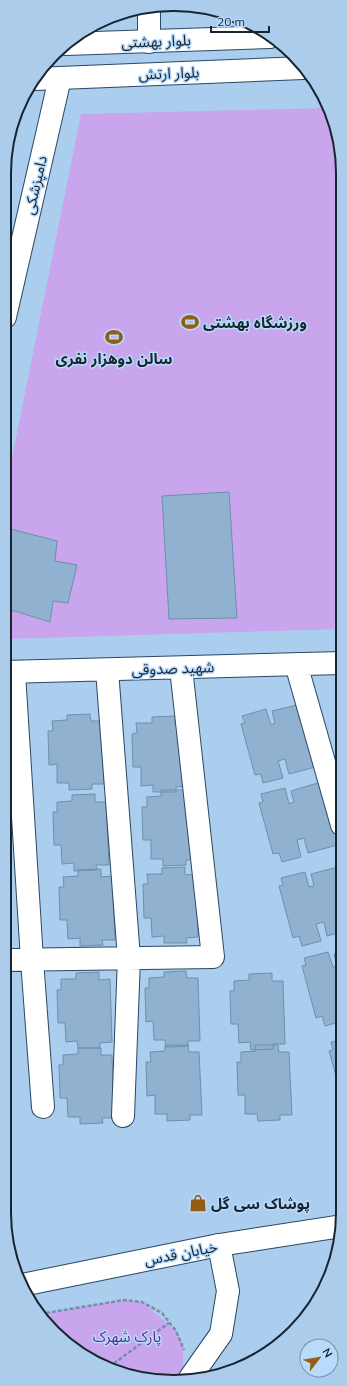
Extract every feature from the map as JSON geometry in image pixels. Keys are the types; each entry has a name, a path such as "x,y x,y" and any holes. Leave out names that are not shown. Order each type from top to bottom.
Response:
{"street":[{"path":"149,13 149,42"},
{"name":"بلوار بهشتی","path":"76,44 263,37"},
{"name":"بلوار ارتش","path":"42,79 297,68"},
{"name":"دامپزشکی","path":"11,284 60,78"},
{"name":"شهید صدوقی","path":"11,673 336,663"},
{"path":"296,664 336,804"},
{"path":"11,960 213,957 181,668"},
{"path":"107,670 129,958 123,1116"},
{"path":"11,686 43,1107"},
{"name":"خیابان قدس","path":"28,1284 219,1245 336,1227"},
{"path":"193,1374 221,1334 228,1291 219,1245"}],"path":[{"path":"46,1313 124,1300 142,1302 162,1313 180,1338 185,1351"},
{"path":"113,1364 169,1323"}],"green space":[{"name":"ورزشگاه بهشتی","path":"322,108 324,111 333,142 336,163 336,629 11,639 11,463 81,114"},
{"name":"پارک شهرک","path":"124,1300 142,1302 176,1331 183,1345 183,1370 179,1375 152,1374 111,1363 83,1348 66,1335 46,1313"}],"building":[{"path":"229,492 237,618 169,619 162,496"},
{"path":"11,529 57,541 55,561 77,565 68,603 53,601 50,622 11,610"},
{"path":"305,703 323,765 289,774 285,759 278,761 283,778 263,783 261,774 255,775 241,724 245,723 242,716 266,709 271,725 275,723 272,711"},
{"path":"90,714 91,721 101,721 104,784 92,784 92,789 69,790 69,783 57,783 57,764 49,765 48,731 53,731 52,721 67,720 67,715"},
{"path":"175,716 175,724 186,723 188,786 176,787 176,792 153,792 153,785 141,786 141,767 133,767 132,734 137,733 136,723 152,723 152,717"},
{"path":"324,781 336,825 336,845 308,853 304,838 297,840 301,857 282,862 279,853 273,854 259,803 263,802 261,794 285,788 289,804 294,802 291,791"},
{"path":"161,790 184,790 198,860 186,860 186,865 163,866 163,859 151,859 151,840 143,840 142,807 147,807 147,797 161,796"},
{"path":"95,794 95,802 106,802 109,865 96,865 97,870 74,871 74,863 62,864 61,845 54,845 53,812 57,812 57,802 72,801 72,795"},
{"path":"185,867 185,875 196,874 198,937 186,938 187,943 164,943 164,936 152,937 151,918 144,918 143,884 148,884 147,874 162,874 162,868"},
{"path":"336,868 336,934 327,936 324,922 316,924 321,941 302,946 299,936 293,938 279,886 283,885 281,878 305,872 309,887 314,886 311,874"},
{"path":"101,869 101,877 112,876 115,940 102,940 103,945 80,946 80,938 68,939 67,920 60,920 59,887 64,887 63,877 78,876 78,870"},
{"path":"328,952 333,967 336,966 336,1023 325,1026 322,1016 316,1018 302,966 306,965 304,958"},
{"path":"186,971 187,978 198,978 200,1041 188,1041 188,1046 166,1047 165,1040 154,1040 153,1021 146,1022 145,988 149,988 149,978 164,977 164,972"},
{"path":"99,972 99,980 110,979 112,1042 100,1043 100,1048 78,1048 77,1041 66,1042 65,1023 58,1023 57,990 61,990 61,979 76,979 76,973"},
{"path":"272,973 272,981 283,981 285,1044 273,1044 273,1049 251,1050 250,1042 239,1043 238,1024 231,1024 230,991 234,991 234,981 249,980 249,974"},
{"path":"336,1041 336,1076 329,1051 333,1050 331,1042"},
{"path":"165,1045 188,1045 189,1052 199,1052 202,1115 190,1115 190,1120 167,1121 167,1114 155,1114 155,1095 147,1096 146,1062 151,1062 150,1052 165,1051"},
{"path":"255,1045 278,1045 279,1052 289,1052 292,1115 280,1115 280,1120 258,1121 257,1114 245,1114 245,1095 238,1095 237,1062 241,1062 241,1052 256,1051"},
{"path":"78,1048 101,1048 101,1055 112,1055 114,1118 102,1118 103,1123 80,1124 80,1117 68,1117 67,1098 60,1098 59,1065 63,1065 63,1055 78,1054"}],"place":[{"name":"ورزشگاه بهشتی","path":"190,322"},
{"name":"سالن دوهزار نفری","path":"114,337"},
{"name":"پوشاک سی گل","path":"198,1203"}]}
